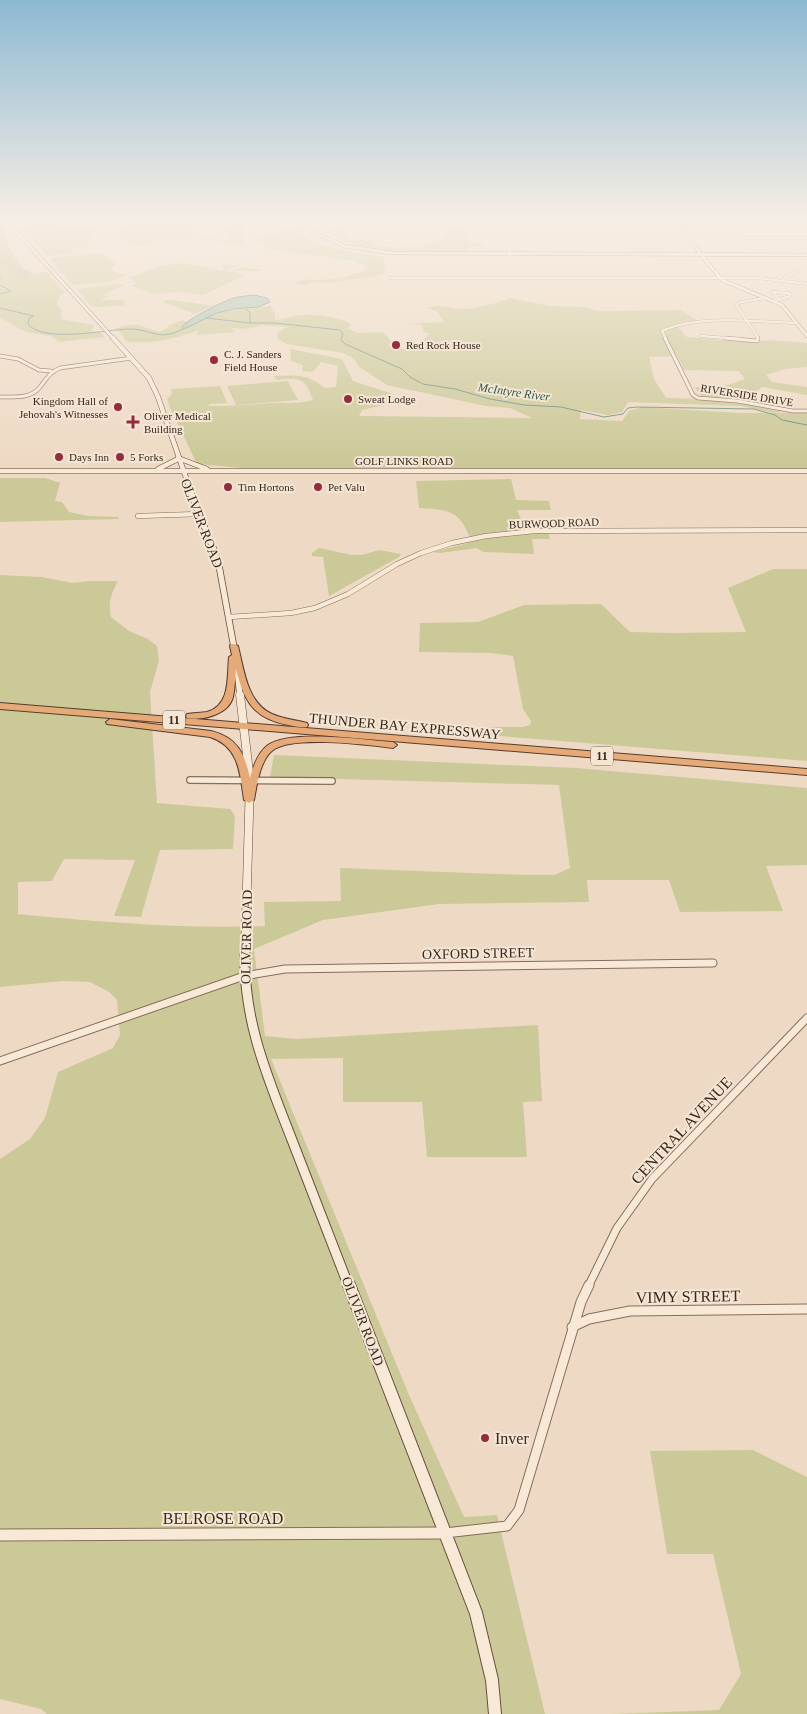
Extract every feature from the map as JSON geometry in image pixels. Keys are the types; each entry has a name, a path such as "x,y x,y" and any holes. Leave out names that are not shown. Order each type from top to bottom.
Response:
{"highway":[{"path":"104,718 186,716 216,712 230,698 234,646"},
{"path":"234,646 246,690 252,704 261,714 276,720 400,742"},
{"name":"THUNDER BAY EXPRESSWAY","path":"0,706 104,718"},
{"name":"THUNDER BAY EXPRESSWAY","path":"0,712 245,729 807,777"},
{"path":"104,718 212,734 224,739 235,750 250,781"},
{"path":"249,800 250,781 265,754 270,748 282,742 300,740 400,742"},
{"name":"THUNDER BAY EXPRESSWAY","path":"400,742 807,772"}],"main road":[{"name":"OLIVER ROAD","path":"77,298 132,358 153,384 182,472 218,560 234,646 250,781"},
{"path":"142,472 164,468 178,459 216,472"},
{"name":"GOLF LINKS ROAD","path":"0,471 807,472"},
{"path":"188,485 199,475 216,472"},
{"name":"OLIVER ROAD","path":"249,800 244,976 247,1006 264,1068 476,1613 492,1680 495,1714"}],"street":[{"path":"701,336 757,340 758,337 736,303 766,298 776,300 783,298"},
{"path":"776,300 785,308 807,336"},
{"name":"RIVERSIDE DRIVE","path":"749,322 702,322 665,329 663,334 693,395 698,398 748,403 793,411 807,411"},
{"path":"749,322 797,323"},
{"path":"0,356 18,359 39,370 51,371 66,366 132,358"},
{"path":"0,397 34,393 51,371"},
{"path":"138,516 200,514"},
{"name":"BURWOOD ROAD","path":"229,617 298,611 327,604 409,558 438,548 490,536 534,531 807,530"},
{"path":"190,780 332,780"},
{"name":"OXFORD STREET","path":"0,1061 244,976 285,969 713,963"},
{"name":"CENTRAL AVENUE","path":"445,1533 507,1526 519,1510 580,1302 617,1228 652,1179 807,1018"},
{"name":"VIMY STREET","path":"572,1327 589,1319 630,1311 807,1309"},
{"name":"BELROSE ROAD","path":"0,1535 445,1533"}],"shaded area":[{"path":"0,298 59,298 57,305 62,310 60,315 62,317 60,319 94,325 92,332 99,331 105,337 59,342 51,336 26,332 0,318"},
{"path":"84,298 127,300 124,301 125,306 92,307"},
{"path":"234,298 267,298 270,302 258,307 233,309 217,313 183,329 182,327 185,324 223,302"},
{"path":"509,298 551,306 587,307 597,311 681,310 698,321 676,324 687,337 746,342 767,340 807,343 807,367 785,369 766,375 772,382 807,387 807,395 762,387 747,399 701,396 694,387 722,387 745,379 739,371 684,370 677,356 649,357 654,379 666,398 725,402 782,412 773,413 807,413 807,468 241,468 197,464 170,408 167,399 172,394 171,389 220,386 227,403 210,404 208,406 216,406 297,403 313,400 307,387 301,381 296,379 277,380 274,376 301,376 319,383 325,388 336,387 338,366 321,362 313,372 302,371 303,365 291,361 290,349 342,359 353,381 393,394 392,403 362,410 359,416 532,418 510,408 486,406 387,385 358,366 353,358 343,353 287,344 278,339 277,333 287,327 262,325 248,329 231,328 235,332 196,335 199,330 153,342 126,341 120,332 114,329 128,325 138,325 159,332 168,328 169,325 183,320 191,326 218,312 270,306 275,314 275,320 301,315 331,317 351,324 348,328 357,333 383,332 392,342 388,345 401,349 410,349 423,345 421,342 430,333 423,332 422,325 405,324 444,322 437,311 427,308 441,306 466,309 493,304","holes":["628,402 741,406 773,413 641,407 629,411 622,421 580,419 581,410 608,415 622,412"]},
{"path":"167,300 214,306 194,314 163,302"},
{"path":"288,381 298,400 236,405 227,386"},
{"path":"0,478 45,478 60,483 55,501 62,502 69,512 88,516 119,517 118,519 0,522"},
{"path":"511,479 516,500 549,501 551,510 517,510 523,524 552,528 509,531 470,538 461,521 451,513 437,509 419,508 416,481"},
{"path":"548,532 550,539 532,539 534,554 483,552 477,548 440,553 433,552 487,538"},
{"path":"319,548 352,555 362,555 379,550 401,554 399,557 329,596 323,557 312,556 312,553"},
{"path":"773,569 807,569 807,761 426,730 460,727 523,727 530,725 531,721 523,709 513,656 491,653 419,652 420,623 478,622 524,605 601,604 630,632 746,632 728,588"},
{"path":"0,575 41,577 73,583 118,581 111,598 111,617 129,631 148,639 157,646 159,661 150,692 157,803 230,809 235,816 233,849 160,850 141,917 114,916 135,860 64,859 52,881 18,882 18,914 172,926 265,926 264,902 341,901 340,868 554,875 570,868 559,785 270,777 274,755 576,768 807,788 807,865 766,866 783,911 680,912 669,880 587,880 589,902 439,904 323,920 254,949 265,1036 296,1039 538,1025 542,1101 523,1102 527,1157 427,1157 422,1102 343,1102 343,1058 271,1059 409,1395 464,1517 497,1515 545,1714 47,1714 41,1709 0,1699 0,1159 30,1139 45,1118 58,1072 113,1048 120,1035 117,1000 109,992 90,982 63,981 0,987"},
{"path":"753,1450 807,1477 807,1714 612,1714 719,1710 741,1674 713,1554 667,1554 650,1451"}],"waterway":[{"name":"McIntyre River","path":"0,308 34,316 29,318 28,324 36,330 47,333 76,334 130,329 161,335 183,329"},
{"name":"McIntyre River","path":"246,309 250,313 250,323"},
{"name":"McIntyre River","path":"206,318 250,323"},
{"name":"McIntyre River","path":"250,323 275,323 340,330 343,334 341,340 345,344 402,369 410,377 423,384 455,389 490,399 524,405 561,407 604,417 623,414 628,408 637,407 754,409 775,415 782,420 807,425"}],"place":[{"name":"Red Rock House","path":"396,345"},
{"name":"C. J. Sanders Field House","path":"214,360"},
{"name":"Sweat Lodge","path":"348,399"},
{"name":"Kingdom Hall of Jehovah's Witnesses","path":"118,407"},
{"name":"Oliver Medical Building","path":"133,422"},
{"name":"Days Inn","path":"59,457"},
{"name":"5 Forks","path":"120,457"},
{"name":"Tim Hortons","path":"228,487"},
{"name":"Pet Valu","path":"318,487"},
{"name":"Inver","path":"485,1438"}]}
